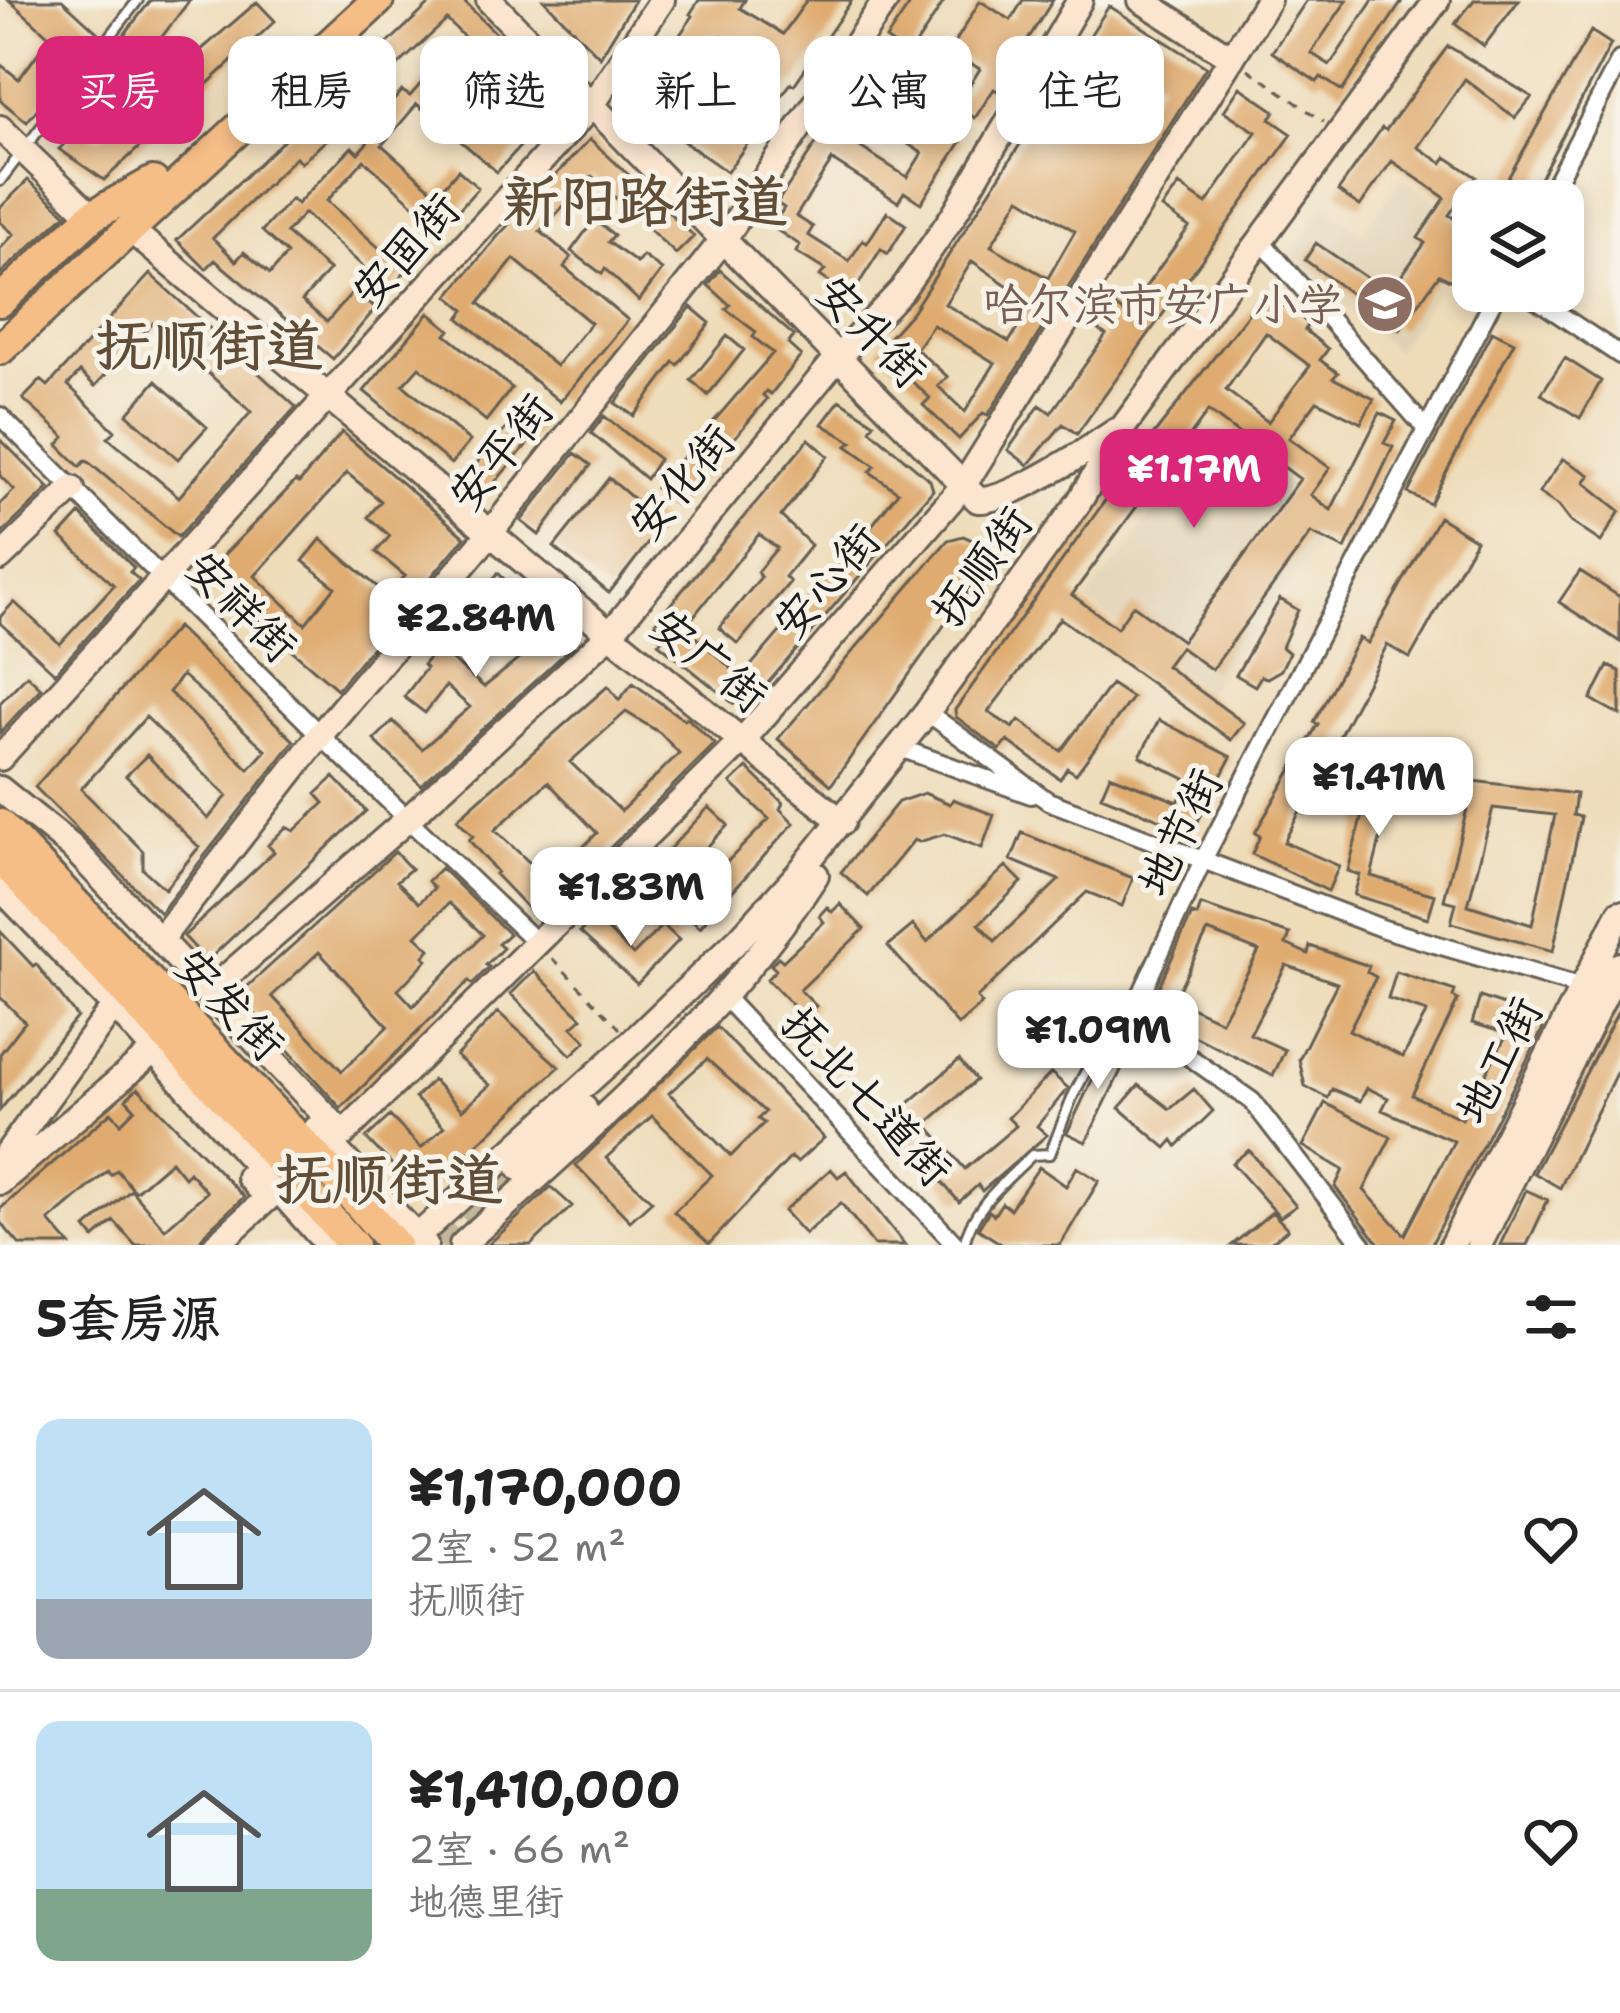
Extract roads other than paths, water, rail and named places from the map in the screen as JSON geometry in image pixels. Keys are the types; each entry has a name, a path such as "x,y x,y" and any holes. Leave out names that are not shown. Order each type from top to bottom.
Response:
{"highway":[{"path":"0,374 139,237 159,190 348,0"},
{"path":"0,301 159,190 378,0"},
{"path":"0,326 98,234"},
{"path":"0,349 98,234"},
{"name":"安发街","path":"0,825 247,1104 352,1245"},
{"name":"安发街","path":"0,857 247,1104 412,1243"},
{"path":"168,973 247,1104"},
{"path":"113,1016 247,1104"}],"street":[{"name":"安升街","path":"489,0 963,486"},
{"name":"安固街","path":"0,758 592,105 662,0"},
{"name":"安平街","path":"160,940 320,735 490,532 723,240 886,0"},
{"name":"安化街","path":"208,993 610,634 839,356 902,290 952,216 1080,0"},
{"path":"1141,0 1232,58"},
{"name":"安心街","path":"343,1134 743,740 963,486 1268,0"},
{"name":"抚顺街","path":"900,748 1079,502 1124,426 1438,0"},
{"path":"1557,180 1620,60"},
{"path":"0,128 25,149 98,234"},
{"name":"安广街","path":"139,237 610,634 842,822"},
{"path":"1262,242 1426,429"},
{"name":"地节街","path":"1131,1016 1203,860 1487,312"},
{"path":"1556,312 1620,355"},
{"name":"安祥街","path":"0,416 538,944"},
{"path":"963,486 978,500 990,500 1077,457 1124,426"},
{"path":"0,558 72,489"},
{"path":"927,712 1048,801"},
{"path":"900,748 1384,929 1593,991"},
{"path":"0,791 412,1243 740,938 900,748"},
{"path":"520,1168 718,981 816,875 851,835 900,748"},
{"name":"安发街","path":"0,791 72,847 343,1134"},
{"path":"462,1245 724,997 784,926 816,875"},
{"name":"安发街","path":"0,887 113,1016 143,1060 268,1198 216,1245"},
{"name":"安发街","path":"0,898 328,1245"},
{"name":"地工街","path":"1479,1245 1593,991 1620,913"},
{"name":"地工街","path":"1452,1245 1593,991 1620,965"},
{"name":"抚北七道街","path":"724,997 960,1245"},
{"path":"0,1163 113,1016"},
{"path":"1131,1016 1252,1101 1363,1245"},
{"path":"0,1181 143,1060"}],"lane":[{"path":"0,181 138,0"},
{"name":"地节街","path":"960,1245 984,1204 1032,1155 1050,1154 1105,1034 1131,1016"}],"tunnel":[{"path":"439,1245 520,1168"}],"place":[{"name":"哈尔滨市安广小学","path":"1385,304"}],"district":[{"name":"新阳路街道","path":"645,201"},
{"name":"抚顺街道","path":"209,345"},
{"name":"抚顺街道","path":"389,1179"}]}
